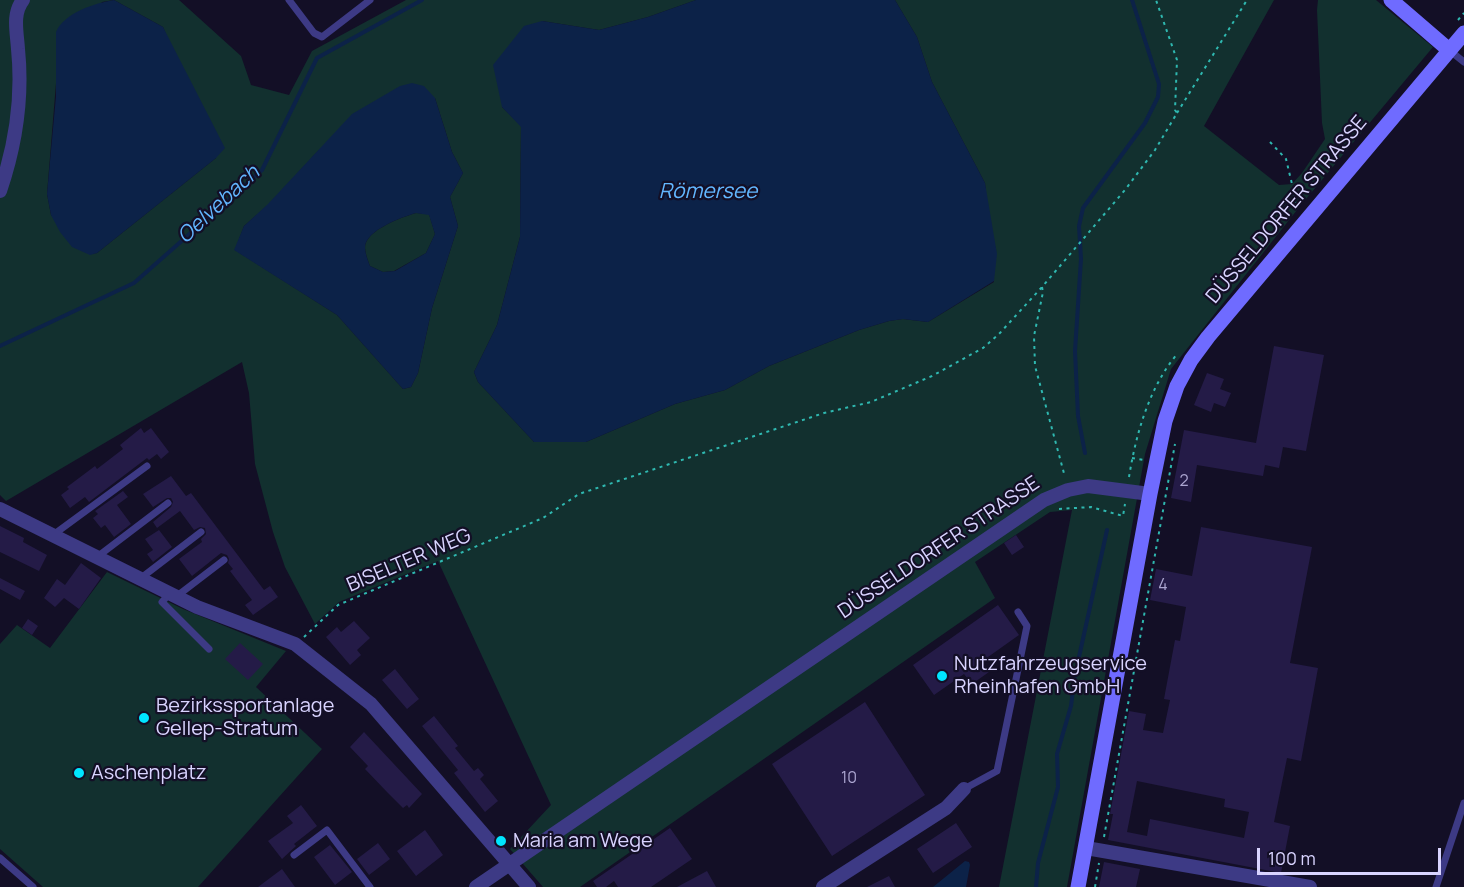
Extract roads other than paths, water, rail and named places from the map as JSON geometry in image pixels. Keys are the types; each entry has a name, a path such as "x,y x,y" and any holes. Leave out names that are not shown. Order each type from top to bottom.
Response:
{"main road":[{"path":"1391,0 1449,50"},
{"name":"DÜSSELDORFER STRASSE","path":"1150,494 1165,421 1177,386 1191,360 1464,33"},
{"path":"1078,887 1093,849 1150,494"}],"street":[{"path":"0,191 10,163 17,124 21,81 15,18 23,0"},
{"name":"DÜSSELDORFER STRASSE","path":"476,887 1044,500 1068,490 1088,486 1150,494"},
{"path":"0,509 197,607 295,645 371,704 529,887"},
{"path":"824,887 946,808 964,789"},
{"path":"1093,849 1310,887"}],"lane":[{"path":"289,0 314,33 322,37 370,0"},
{"path":"1449,50 1464,63"},
{"path":"53,535 147,466"},
{"path":"98,557 168,503"},
{"path":"141,578 201,532"},
{"path":"209,649 162,602 224,560"},
{"path":"964,789 997,771 1027,626 1018,612"},
{"path":"1436,887 1464,802"},
{"path":"294,855 327,830 370,887"},
{"path":"0,858 33,887"}],"water":[{"path":"114,0 163,27 225,148 216,158 97,253 90,255 72,247 60,232 51,215 47,194 56,96 56,32 60,25 73,14 89,6"},
{"name":"Römersee","path":"696,0 895,0 917,37 932,82 985,183 997,254 994,281 928,322 903,319 859,330 769,366 725,390 675,404 586,442 534,442 478,382 474,372 497,325 520,237 521,127 502,107 493,65 524,26 542,21 599,30 648,17"},
{"path":"412,83 424,86 435,98 452,152 463,173 450,197 458,226 432,308 418,373 411,387 403,389 337,315 234,250 244,226 268,204 352,114 400,86","holes":["416,213 429,215 435,234 426,253 395,271 383,272 370,266 365,247 371,235 386,225 410,215"]},
{"path":"965,861 970,865 966,887 933,887"}],"waterway":[{"name":"Oelvebach","path":"0,346 134,283 262,170 317,58 422,0"},
{"path":"1085,453 1078,416 1075,351 1081,259 1079,226 1083,208 1145,123 1158,97 1159,84 1132,0"},
{"path":"1036,887 1038,863 1058,787 1057,754 1071,706 1075,675 1107,530"}],"place":[{"name":"Nutzfahrzeugservice Rheinhafen GmbH","path":"942,676"},
{"name":"Bezirkssportanlage Gellep-Stratum","path":"144,718"},
{"name":"Aschenplatz","path":"79,773"},
{"name":"Maria am Wege","path":"501,841"}]}
